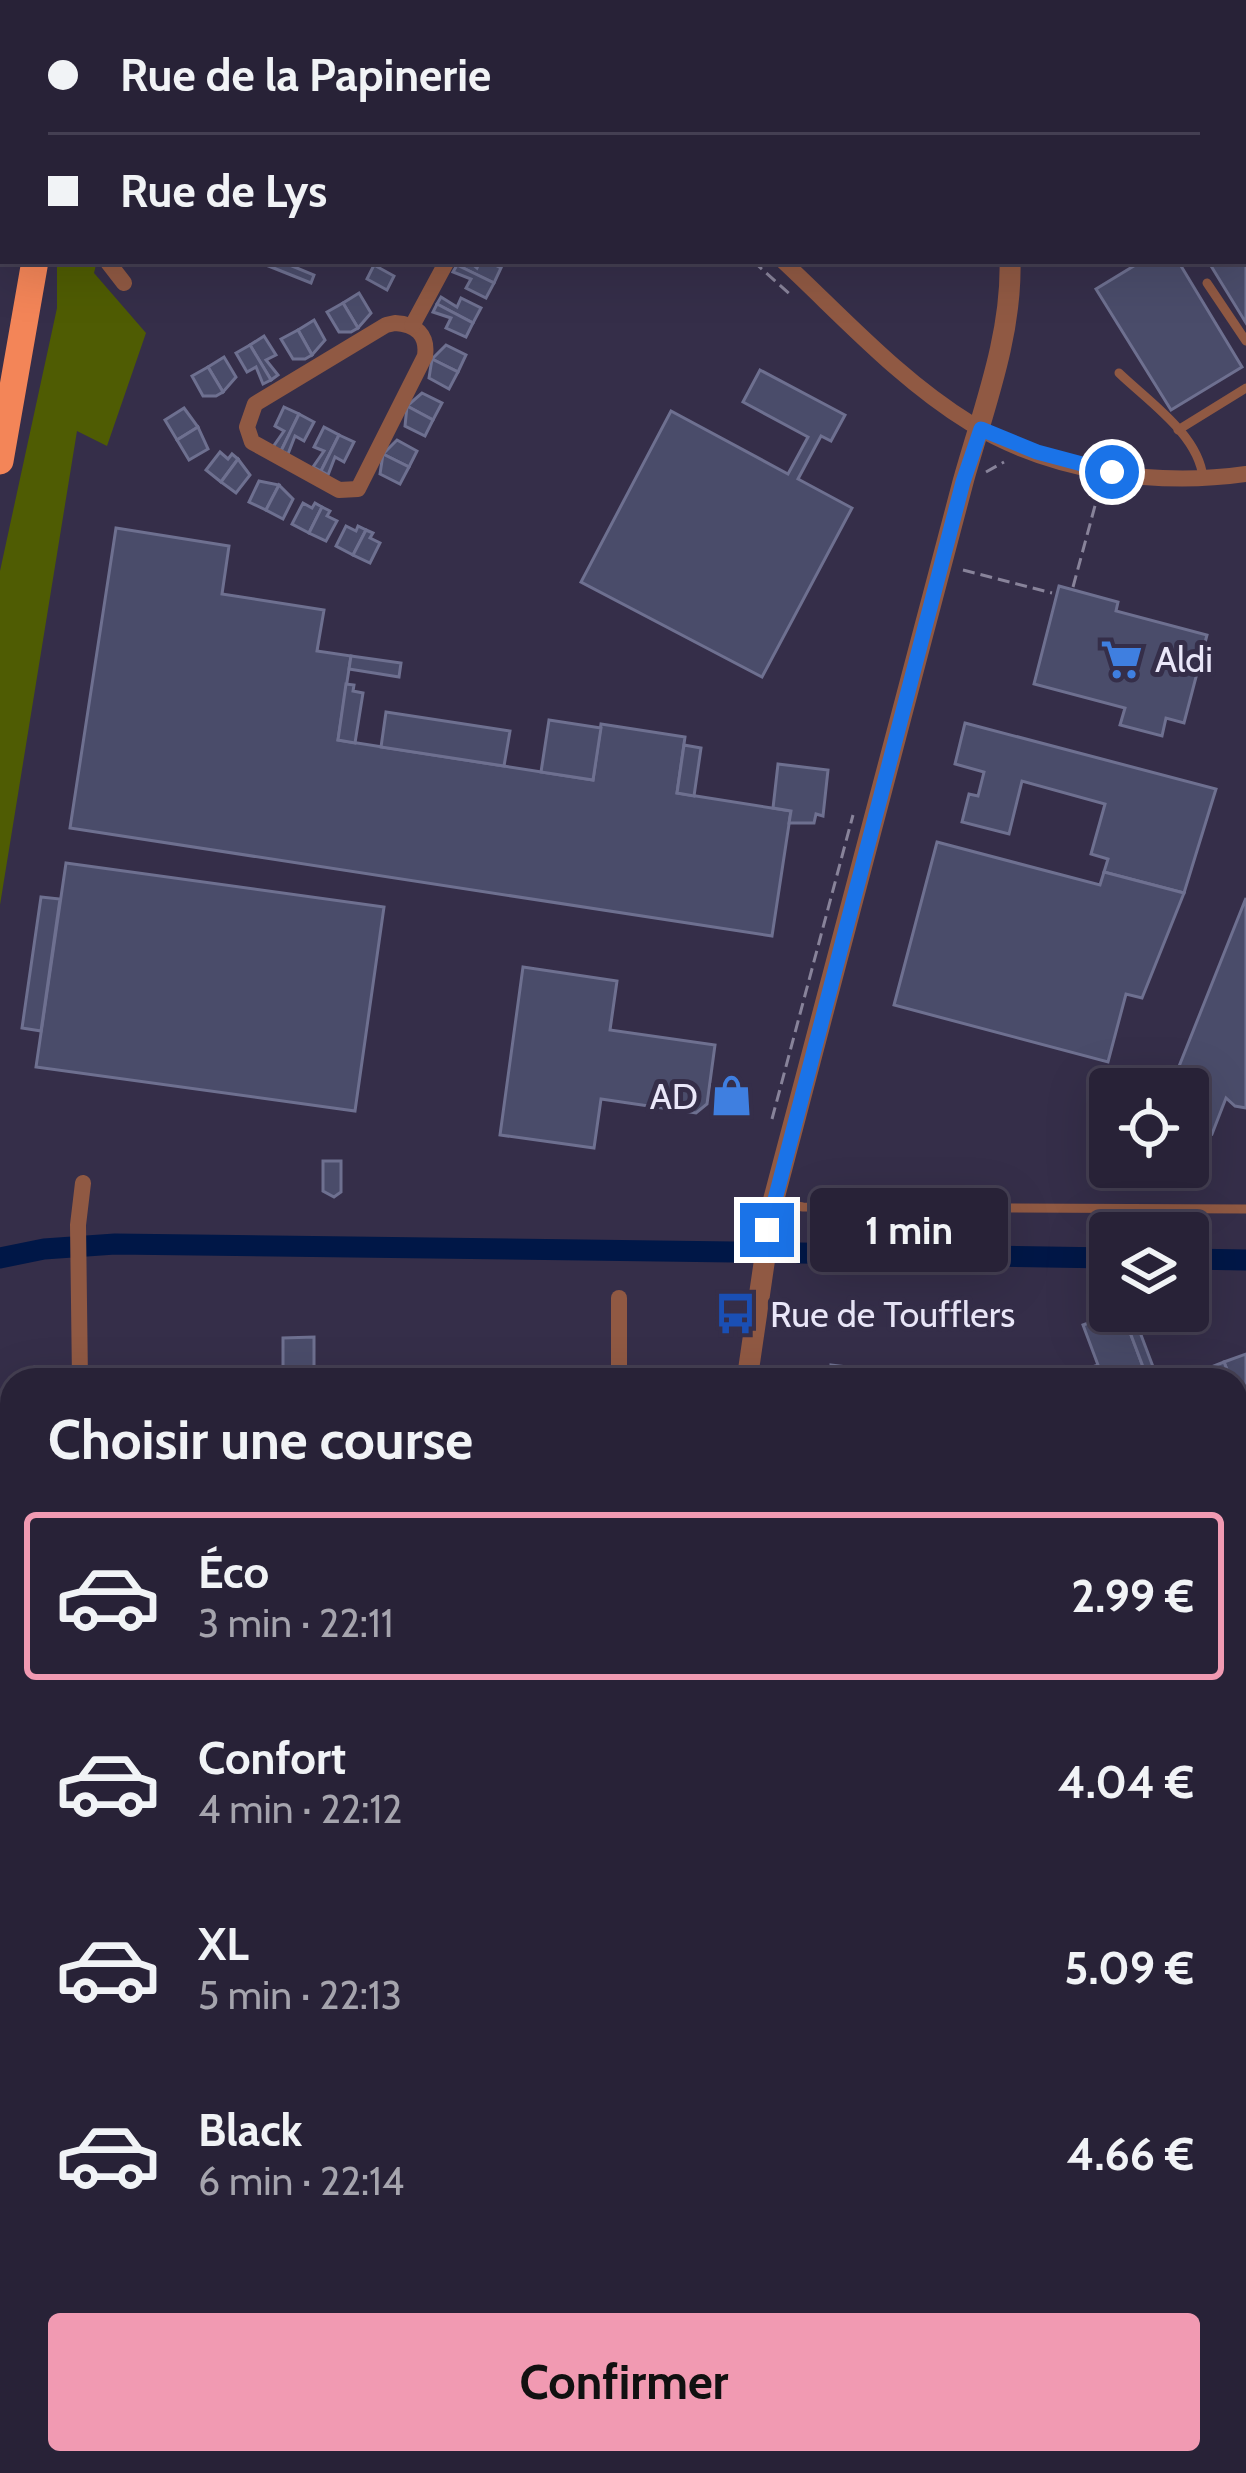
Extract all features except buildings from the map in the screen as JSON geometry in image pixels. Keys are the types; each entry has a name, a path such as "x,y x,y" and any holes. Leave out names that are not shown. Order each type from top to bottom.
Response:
{"highway":[{"path":"0,387 21,264"},
{"path":"0,461 34,264"}],"street":[{"path":"109,264 124,283"},
{"path":"412,326 445,264"},
{"path":"786,264 908,377 981,429 1090,468 1150,477 1246,474"},
{"path":"749,1368 773,1202 963,482 981,429 1004,324 1010,264"},
{"path":"386,325 412,326 425,339 425,356 358,489 338,490 252,442 248,418 261,399 386,325"},
{"path":"80,1368 78,1225 83,1183"},
{"path":"619,1298 619,1368"}],"lane":[{"path":"1207,284 1246,341"},
{"path":"1119,373 1178,430 1202,463 1204,478"},
{"path":"1178,430 1246,388"},
{"path":"773,1202 803,1207 1246,1209"}],"path":[{"path":"756,264 804,308"},
{"path":"982,476 1011,461"},
{"path":"1073,587 1101,483"},
{"path":"956,568 1052,593"},
{"path":"770,1128 853,815"}],"green space":[{"path":"57,264 96,264 94,273 146,333 107,446 77,431 0,905 0,571 57,308"}],"waterway":[{"path":"0,1258 44,1249 115,1244 734,1252"},
{"path":"799,1253 1089,1258"},
{"path":"1209,1259 1246,1260"}],"place":[{"name":"Aldi","path":"1121,659"},
{"name":"AD","path":"732,1096"},
{"name":"Rue de Toufflers","path":"736,1314"}],"route":[{"path":"767,1230 963,482 981,429 1037,452 1112,472"}]}
